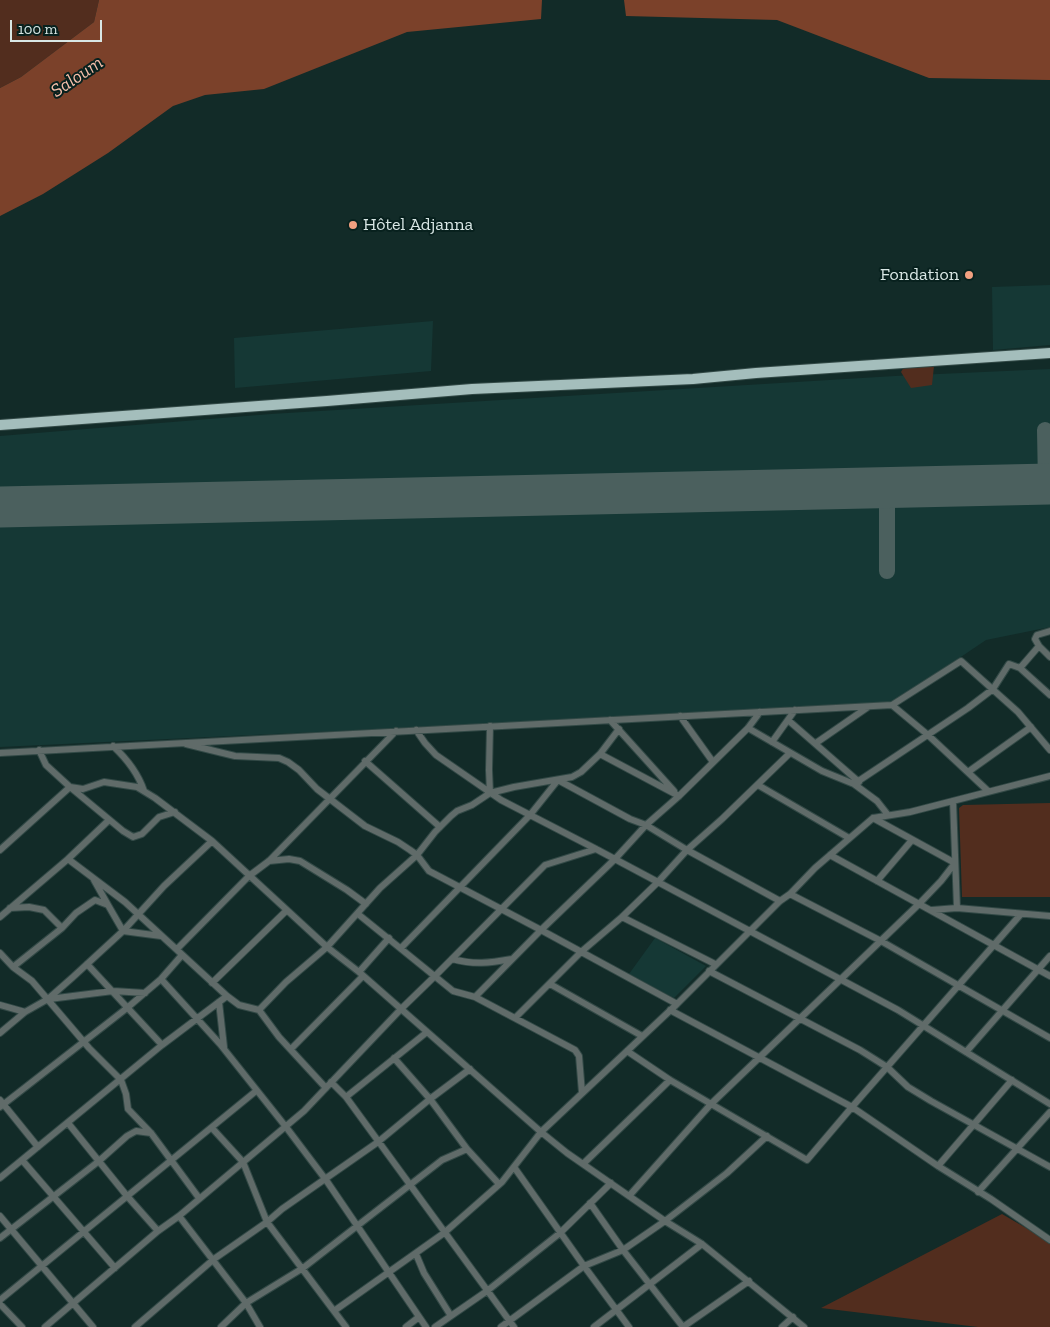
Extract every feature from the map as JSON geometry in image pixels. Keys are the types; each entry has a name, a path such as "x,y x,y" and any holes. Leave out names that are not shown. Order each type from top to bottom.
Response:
{"highway":[{"path":"0,424 298,403 472,388 693,379 763,372 1050,353"}],"street":[{"path":"1050,631 1037,635 1035,639 1038,646 1050,657"},
{"path":"1020,668 1038,646"},
{"path":"0,752 892,705 961,661 993,689 1050,750"},
{"path":"857,783 993,689 1010,664 1020,668 1050,695"},
{"path":"892,705 928,735 988,792"},
{"path":"816,743 870,706"},
{"path":"772,742 795,710"},
{"path":"475,998 541,930 615,859 646,825 679,796 748,728 760,712"},
{"path":"680,716 713,762"},
{"path":"610,720 679,796"},
{"path":"788,720 816,743 888,815"},
{"path":"490,726 490,792"},
{"path":"968,772 1030,727"},
{"path":"748,728 822,771 857,783"},
{"path":"259,1010 286,982 328,947 394,874 417,855 440,827 457,811 474,804 490,792 514,786 572,777 581,772 600,754 619,729"},
{"path":"416,730 436,755 513,807 615,859 898,1010 1050,1104"},
{"path":"177,949 249,876 270,861 396,731"},
{"path":"178,742 235,756 279,758 299,770 317,789 365,826 398,842 417,855 430,871 676,1004"},
{"path":"113,746 128,760 141,780 144,791"},
{"path":"39,750 46,765 70,787 123,831 134,837 142,834 159,817 175,812"},
{"path":"515,1018 581,952 622,917 687,850 790,753"},
{"path":"600,754 679,796"},
{"path":"365,761 440,827"},
{"path":"334,1311 444,1233 499,1184 541,1132 670,1010 780,900 790,894 815,868 873,818 910,812 1050,776"},
{"path":"401,948 459,886 530,815 558,780"},
{"path":"558,780 630,819 646,825 687,850 780,900"},
{"path":"70,787 83,789 104,782 137,787 175,812 212,841 328,947 470,1068 541,1132 629,1196 702,1244 804,1327"},
{"path":"758,785 849,838"},
{"path":"0,850 70,787"},
{"path":"953,801 957,908"},
{"path":"873,818 955,863"},
{"path":"0,917 68,859 109,820"},
{"path":"877,881 912,840"},
{"path":"0,1033 25,1012 48,999 87,964 123,931 164,886 212,841"},
{"path":"45,1327 158,1231 179,1216 286,1127 544,865 596,849"},
{"path":"830,855 1050,976"},
{"path":"68,859 138,914 227,996 239,1005 259,1010 279,1037 328,1085 346,1098 511,1324"},
{"path":"270,861 289,859 300,861 366,904"},
{"path":"629,1196 711,1104 881,942 941,881 955,863"},
{"path":"93,878 123,931"},
{"path":"790,894 881,942 1050,1038"},
{"path":"13,967 62,928 76,913 95,900 108,905"},
{"path":"10,908 29,907 44,910 62,928"},
{"path":"931,910 957,908 1050,916"},
{"path":"212,983 287,910"},
{"path":"358,914 455,992 475,998 578,1053 582,1092"},
{"path":"627,1051 670,1080 807,1160 1021,914"},
{"path":"622,917 715,964"},
{"path":"123,931 163,936"},
{"path":"291,1049 361,974 389,938"},
{"path":"0,953 13,967 32,981 89,1048 121,1080 126,1094 128,1109 151,1133 199,1198"},
{"path":"38,1147 1,1104 127,1008 161,979 182,955"},
{"path":"966,1052 1050,956"},
{"path":"452,959 482,964 513,959"},
{"path":"87,964 162,1045"},
{"path":"709,971 860,1050 888,1067 908,1087 931,1102 1050,1167"},
{"path":"161,979 224,1048 286,1127 326,1180 426,1327"},
{"path":"550,984 642,1036"},
{"path":"48,999 113,991 145,993"},
{"path":"0,1178 162,1045 227,996"},
{"path":"219,1002 224,1048"},
{"path":"0,1005 25,1012"},
{"path":"670,1010 852,1107 1050,1240"},
{"path":"346,1098 427,1032"},
{"path":"394,1058 430,1099 467,1149 499,1184"},
{"path":"135,1327 214,1259 378,1142 470,1068"},
{"path":"584,1164 670,1080"},
{"path":"938,1166 1012,1080"},
{"path":"22,1327 0,1302 256,1091"},
{"path":"978,1192 1050,1112"},
{"path":"68,1123 158,1231"},
{"path":"212,1128 243,1162 267,1222 346,1327"},
{"path":"0,1238 99,1161 127,1136 136,1130 151,1133"},
{"path":"501,1327 511,1324 584,1266 623,1250 665,1221 727,1173 767,1136"},
{"path":"220,1327 246,1303 303,1268 442,1160 467,1149"},
{"path":"22,1160 115,1268"},
{"path":"514,1167 629,1327"},
{"path":"435,1327 487,1291 560,1233 611,1183"},
{"path":"590,1203 623,1250 683,1327 749,1281"},
{"path":"0,1216 93,1327"},
{"path":"179,1216 214,1259 246,1303 260,1327"},
{"path":"594,1327 702,1244"},
{"path":"416,1254 424,1273 450,1316"},
{"path":"406,1327 419,1317"},
{"path":"782,1327 793,1317"}],"shaded area":[{"path":"0,0 99,0 94,22 21,77 0,88"},
{"path":"1050,285 1050,345 993,350 992,287"},
{"path":"433,321 431,371 235,388 234,338"},
{"path":"905,365 934,366 932,385 911,388 901,372"},
{"path":"1050,369 1050,627 986,640 894,702 883,705 0,747 0,436 271,414 895,376"},
{"path":"1050,803 1050,897 962,897 959,808 963,805"},
{"path":"655,938 706,966 674,998 629,974"},
{"path":"1002,1214 1050,1242 1050,1327 978,1327 821,1308"}],"water":[{"name":"Saloum","path":"99,0 542,0 541,19 407,32 264,89 205,95 173,106 108,153 43,194 0,216 0,88 21,77 94,22"},
{"path":"624,0 1050,0 1050,80 929,78 777,20 626,16"}],"taxiway":[{"path":"1045,430 1046,484"},
{"path":"887,488 887,571"}],"runway":[{"path":"0,507 1050,484"}],"place":[{"name":"Hôtel Adjanna","path":"353,225"},
{"name":"Fondation","path":"969,275"}]}
